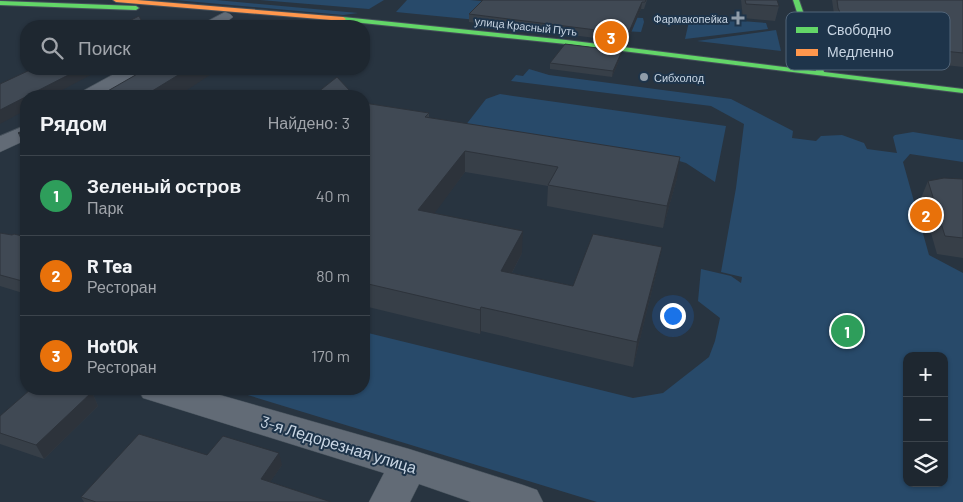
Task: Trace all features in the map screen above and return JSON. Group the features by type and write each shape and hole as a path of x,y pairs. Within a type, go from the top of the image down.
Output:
{"main road":[{"name":"улица Красный Путь","path":"116,0 301,20"},
{"path":"796,0 800,12"},
{"path":"0,3 134,8 259,20"},
{"name":"улица Красный Путь","path":"370,27 821,74 963,91"},
{"name":"улица Красный Путь","path":"370,27 963,102"},
{"path":"820,70 821,74"}],"street":[{"path":"220,20 225,17"},
{"path":"99,90 125,75"},
{"path":"0,145 20,134"},
{"name":"3-я Ледорезная улица","path":"175,395 410,465 523,502"},
{"path":"389,502 410,465"}],"shaded area":[{"path":"175,0 216,0 358,13 343,15"},
{"path":"260,0 384,0 369,9"},
{"path":"407,0 470,0 623,14 622,17 643,18 644,22 641,32 623,31 621,34 396,12"},
{"path":"690,17 766,23 768,29 685,39"},
{"path":"776,30 781,51 697,41"},
{"path":"529,69 549,75 731,99 793,131 792,138 816,141 821,136 842,135 864,143 867,149 897,153 893,137 895,135 913,132 963,140 963,162 910,154 903,162 929,255 963,273 963,502 597,502 248,395 370,395 370,333 633,398 663,393 709,357 720,318 698,301 701,269 731,276 741,283 742,277 721,272 736,188 744,124 711,106 511,81 516,75 523,76"},
{"path":"500,94 726,126 715,182 686,163 666,157 465,126 486,99"}],"building":[{"path":"483,0 646,0 642,2 628,34 469,14"},
{"path":"745,0 777,0 779,6 746,4"},
{"path":"837,0 963,0 963,53 950,52 950,12 840,12"},
{"path":"139,16 141,20 131,20"},
{"path":"565,44 622,51 613,71 550,63"},
{"path":"20,75 68,75 39,90 20,90 20,100 0,110 0,84"},
{"path":"136,75 178,75 154,90 109,90"},
{"path":"337,77 349,90 321,90"},
{"path":"370,104 429,113 425,117 680,157 667,206 548,185 558,167 465,151 418,210 523,231 501,271 573,286 593,234 662,247 637,342 481,307 480,310 370,284"},
{"path":"944,178 963,179 963,238 945,236 928,181"},
{"path":"0,233 20,236 20,280 0,275"},
{"path":"24,395 89,395 36,445 0,433 0,416"},
{"path":"139,434 207,455 223,436 279,453 261,479 331,502 96,502 81,497"}],"traffic: fast":[{"path":"796,0 800,12"},
{"path":"0,3 136,8"},
{"path":"343,19 353,20"},
{"path":"370,22 566,42 786,69"},
{"path":"793,70 963,91"},
{"path":"820,70 821,74"}],"traffic: slow":[{"path":"116,0 343,19"}],"place":[{"name":"Фармакопейка","path":"738,18"},
{"name":"HotOk","path":"611,37"},
{"name":"Сибхолод","path":"644,77"},
{"name":"R Tea","path":"926,215"},
{"name":"Зеленый остров","path":"847,331"}]}
